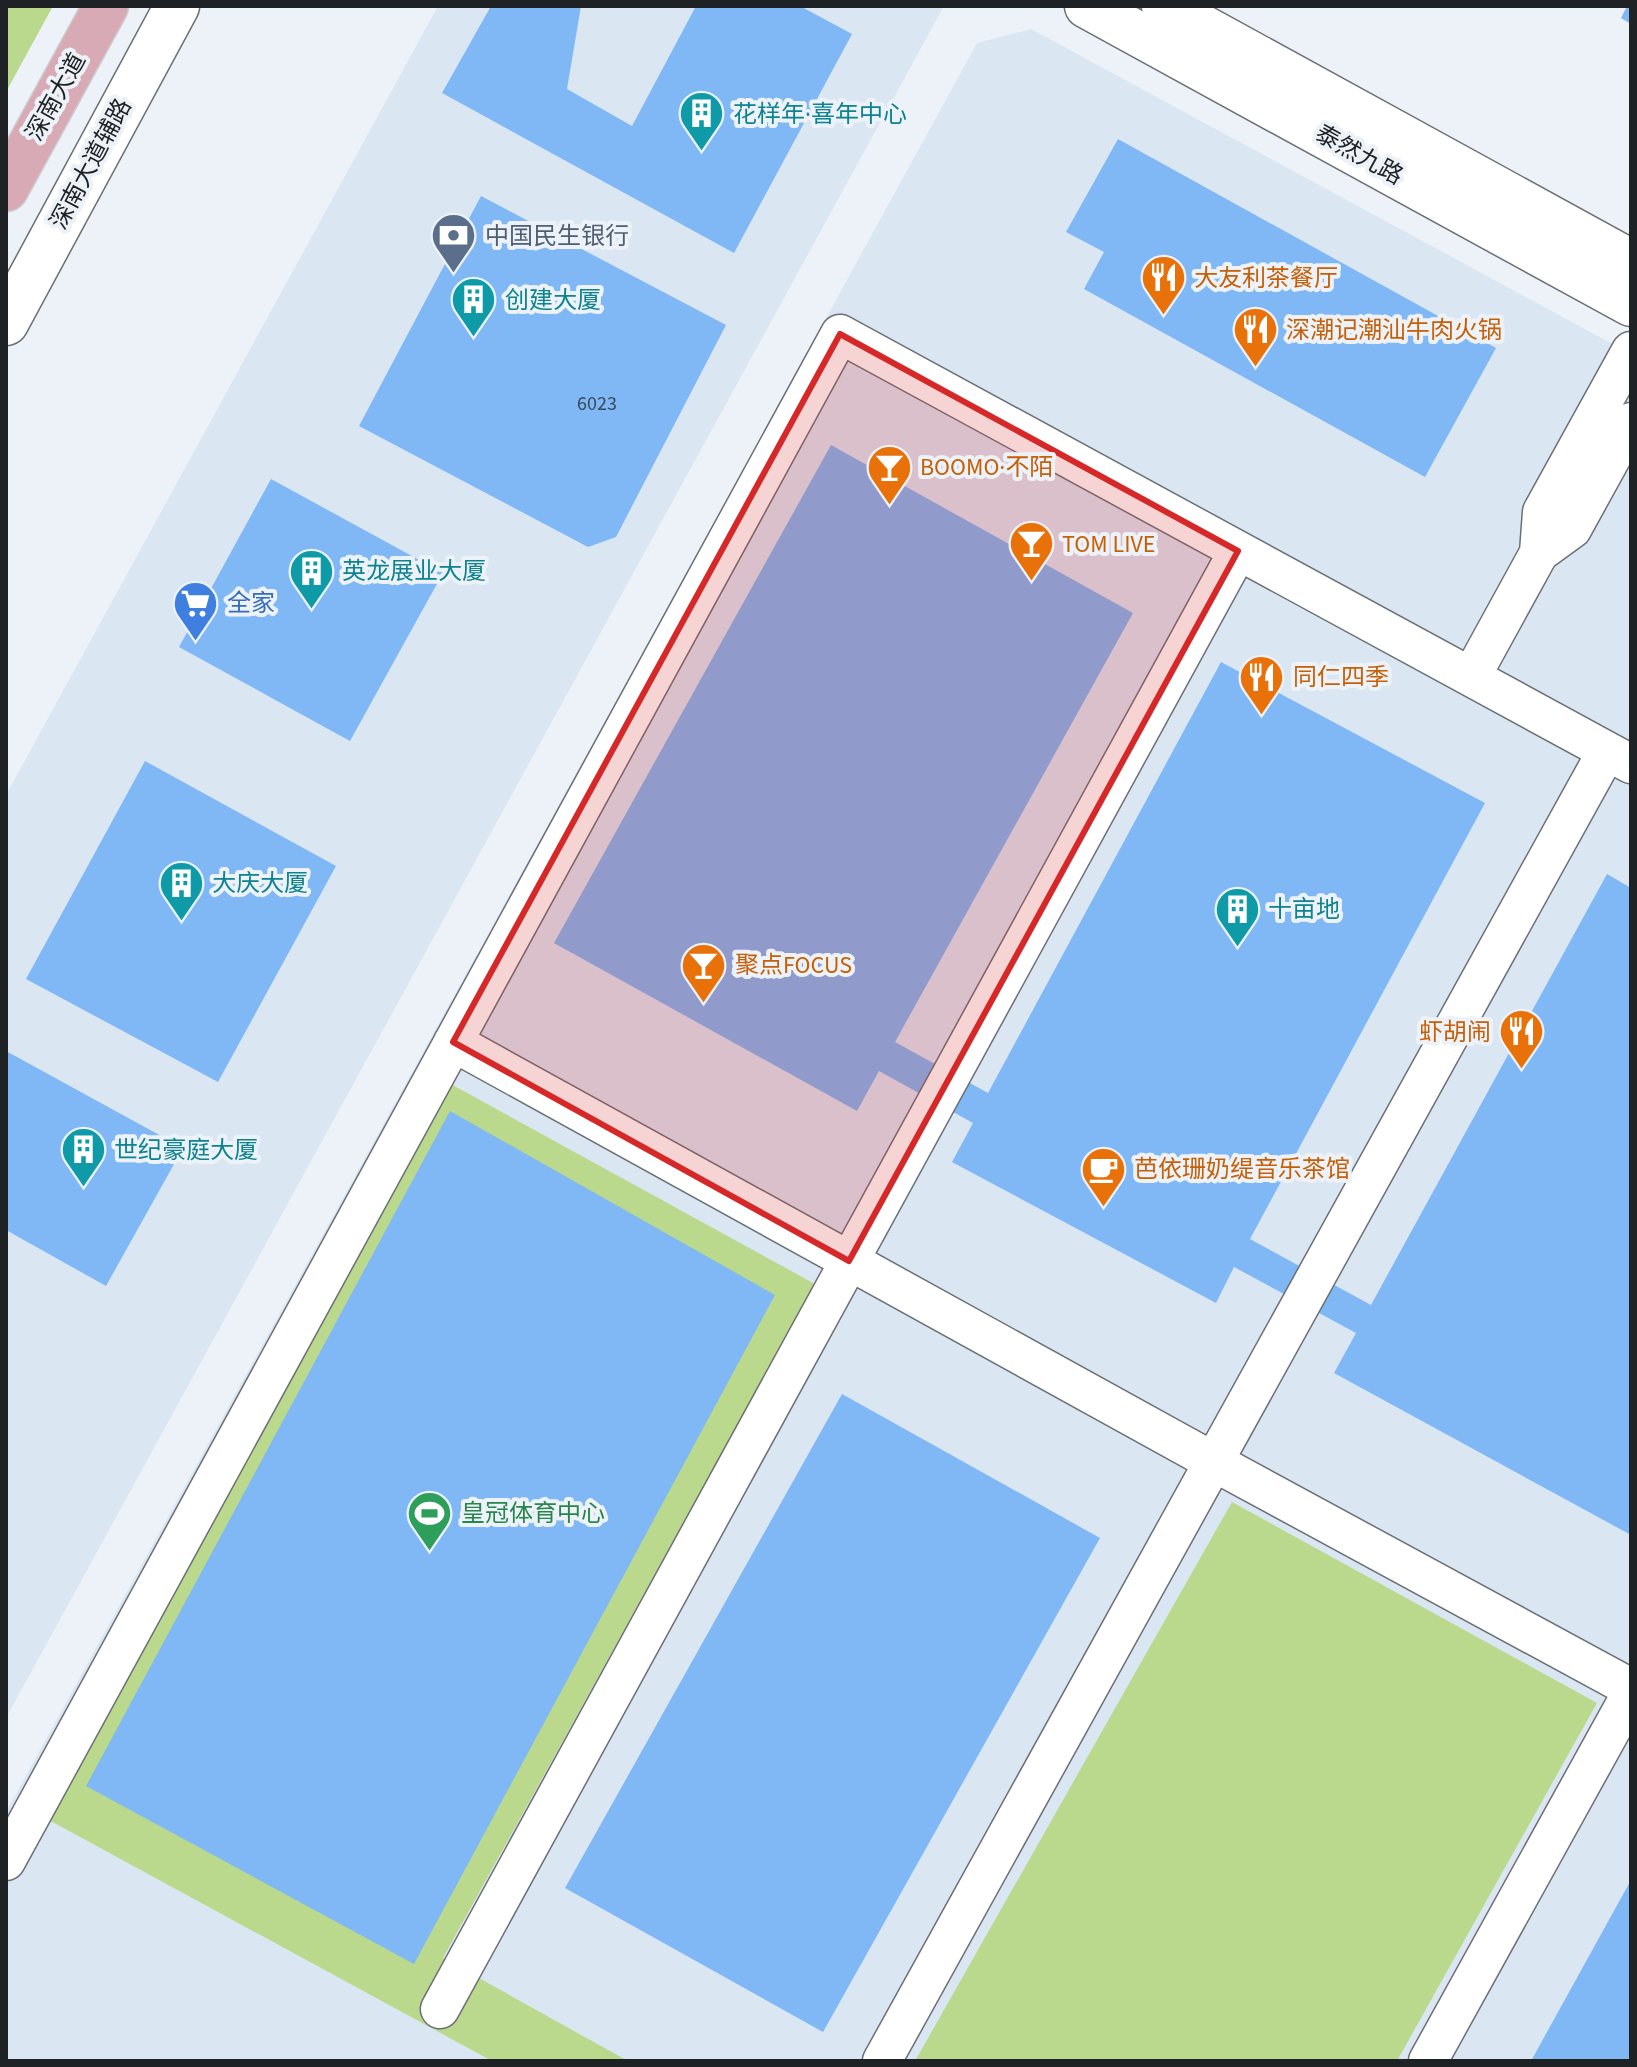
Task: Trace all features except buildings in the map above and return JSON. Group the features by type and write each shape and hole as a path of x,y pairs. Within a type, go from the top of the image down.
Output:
{"main road":[{"name":"深南大道","path":"6,189 106,6"}],"street":[{"name":"深南大道辅路","path":"6,323 177,6"},
{"name":"泰然九路","path":"1087,6 1631,304"},
{"name":"泰然九路","path":"1164,6 1631,262"},
{"path":"6,1861 840,334 1619,758 1214,1462 882,2061"},
{"path":"1471,677 1539,553 1542,512 1631,351"},
{"path":"1539,553 1572,529 1631,422"},
{"path":"440,2009 1238,551"},
{"path":"453,1042 1631,1691 1428,2061"}],"highlighted area":[{"path":"840,334 1238,551 849,1261 453,1042"}],"shaded area":[{"path":"438,6 944,6 6,1718 6,795"},
{"path":"1031,29 1631,354 1631,2061 6,2061 6,1812 977,43"}],"green space":[{"path":"6,6 53,6 6,92"},
{"name":"皇冠体育中心","path":"449,1083 815,1284 443,1958 628,2061 492,2061 47,1819"},
{"path":"1232,1502 1597,1703 1397,2061 915,2061"}],"place":[{"name":"花样年·喜年中心","path":"702,153"},
{"name":"中国民生银行","path":"454,275"},
{"name":"大友利茶餐厅","path":"1163,317"},
{"name":"创建大厦","path":"474,339"},
{"name":"深潮记潮汕牛肉火锅","path":"1255,369"},
{"name":"BOOMO·不陌","path":"889,506"},
{"name":"TOM LIVE","path":"1031,583"},
{"name":"英龙展业大厦","path":"311,610"},
{"name":"全家","path":"196,642"},
{"name":"同仁四季","path":"1262,716"},
{"name":"大庆大厦","path":"181,922"},
{"name":"十亩地","path":"1237,948"},
{"name":"聚点FOCUS","path":"704,1004"},
{"name":"虾胡闹","path":"1522,1071"},
{"name":"世纪豪庭大厦","path":"83,1189"},
{"name":"芭依珊奶缇音乐茶馆","path":"1103,1208"},
{"name":"皇冠体育中心","path":"430,1552"}]}
